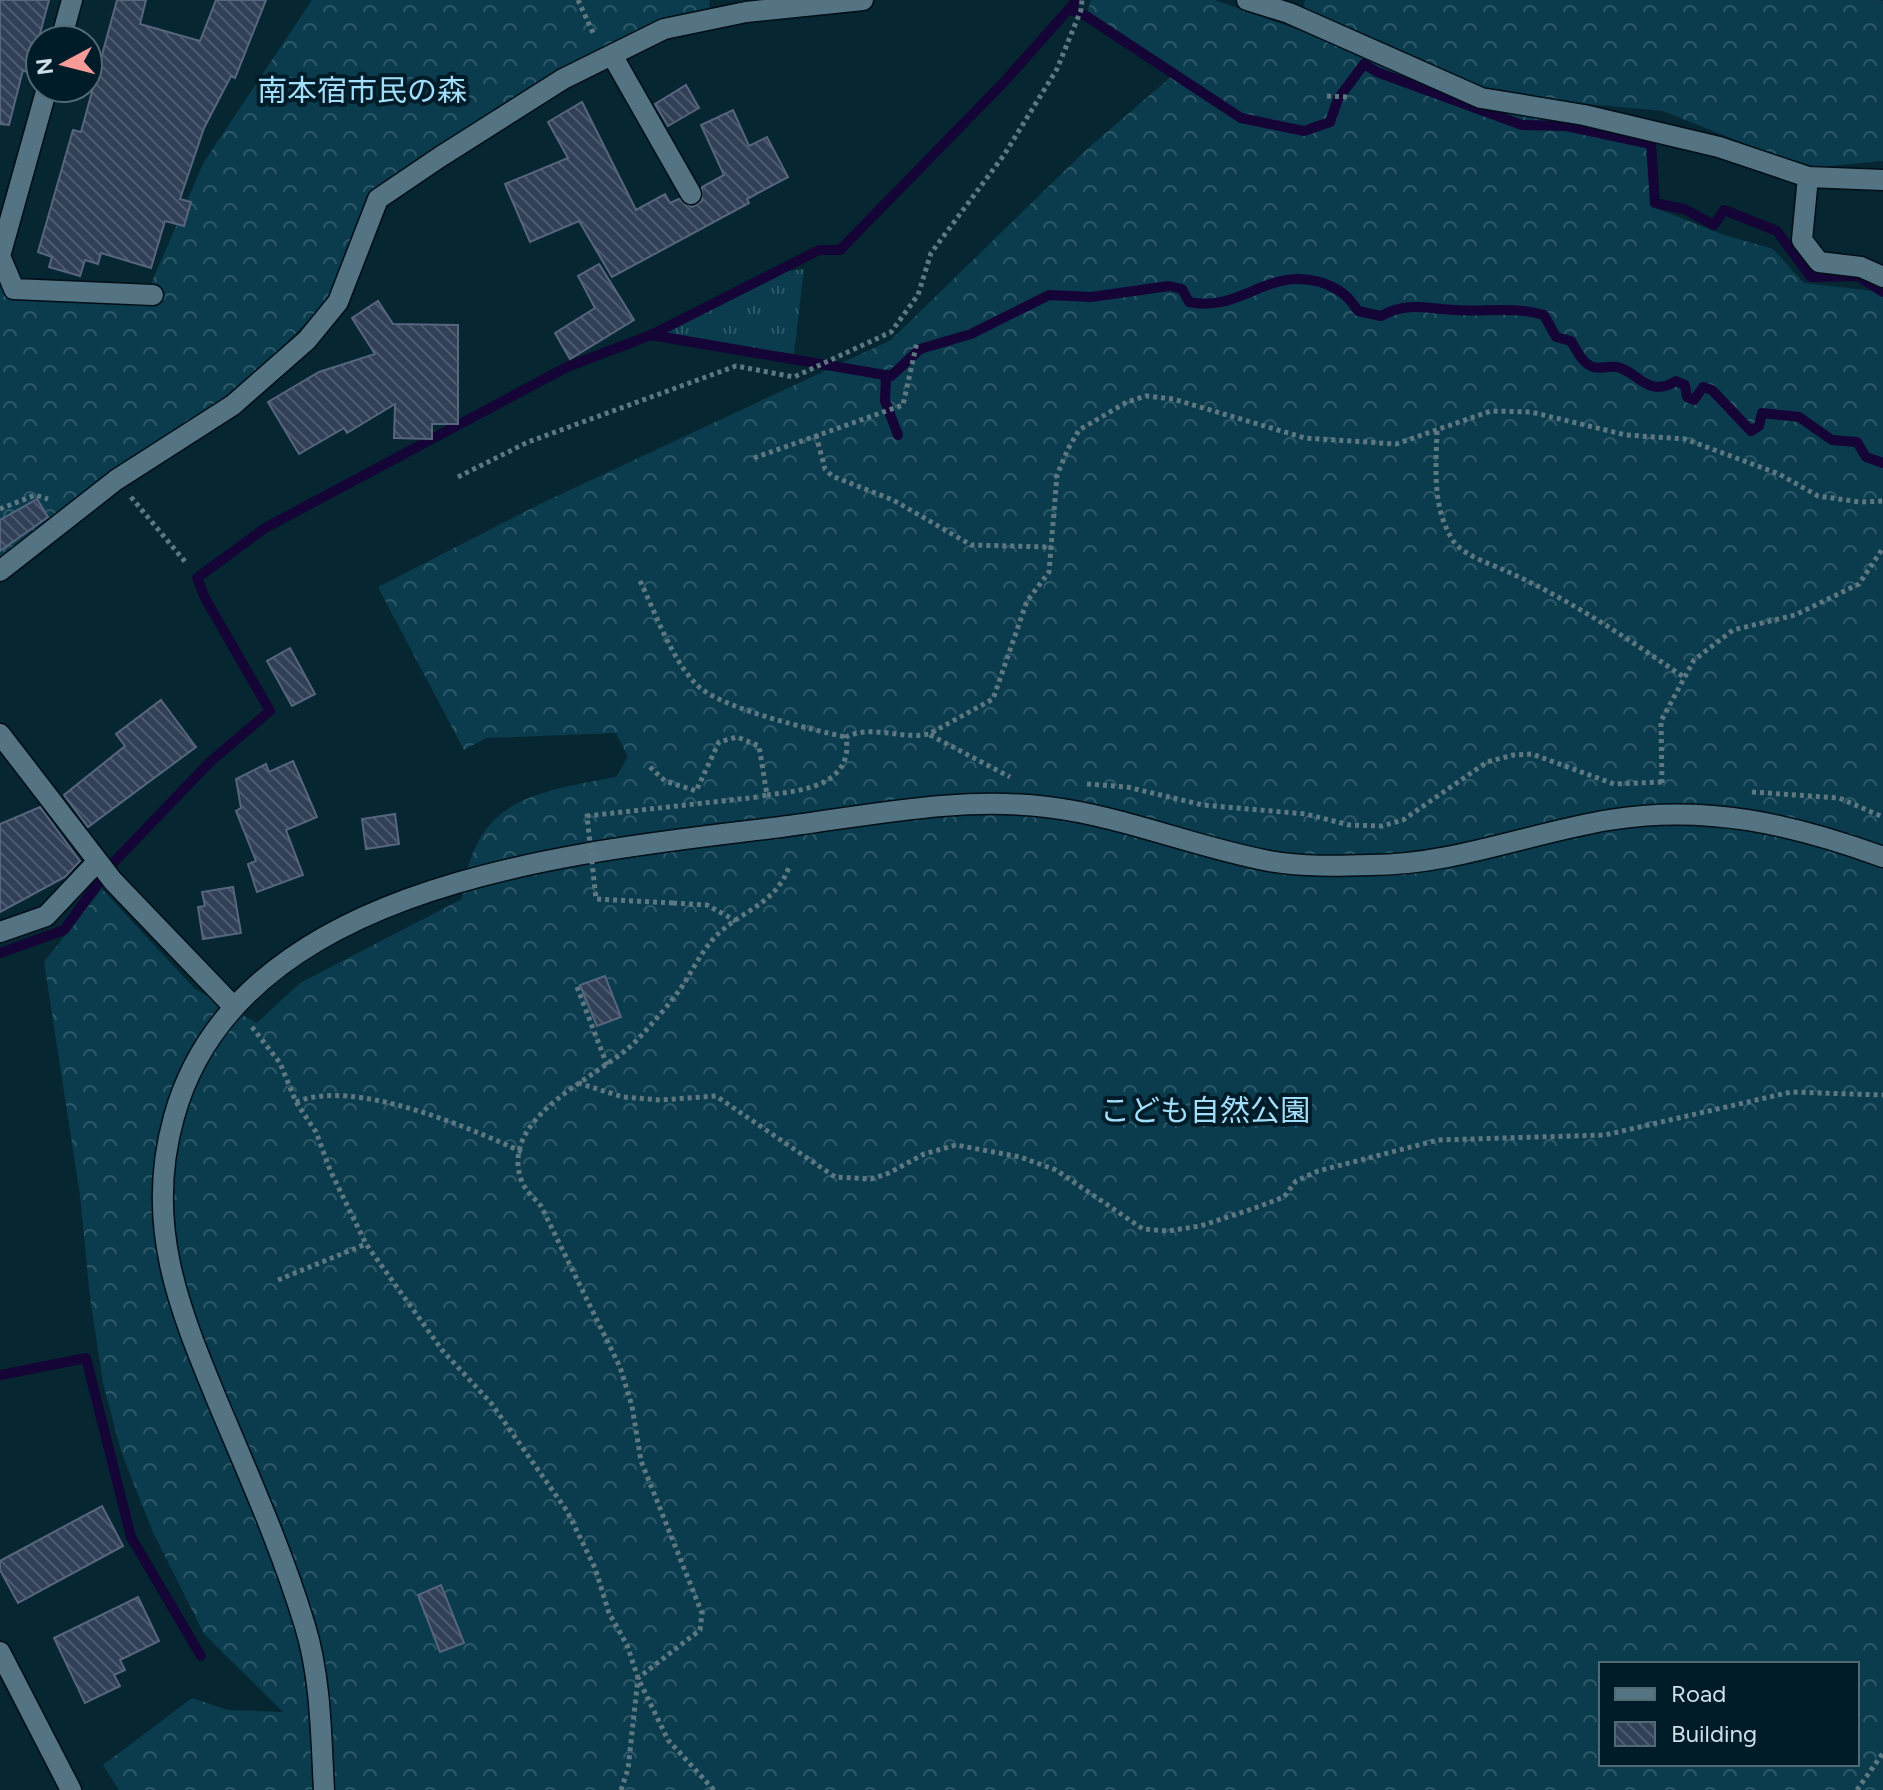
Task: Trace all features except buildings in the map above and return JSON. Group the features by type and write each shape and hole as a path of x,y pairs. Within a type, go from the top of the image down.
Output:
{"street":[{"path":"65,24 72,0"},
{"path":"0,571 116,480 233,405 307,340 338,302 378,199 563,79 664,29 699,19 863,0"},
{"path":"1247,0 1289,13 1481,98 1584,115 1719,147 1808,177 1883,180"},
{"path":"612,55 691,194"},
{"path":"43,104 0,256 14,289 153,295"},
{"path":"1808,177 1802,240 1819,262 1861,267 1883,277"},
{"path":"0,734 113,881 233,1006"},
{"path":"324,1790 308,1634 286,1565 176,1296 165,1242 163,1182 174,1118 195,1061 233,1006 292,957 375,914 431,893 539,861 961,804 1043,806 1120,820 1268,860 1302,864 1420,862 1609,820 1683,814 1786,825 1883,857"},
{"path":"0,932 46,916 97,862"},
{"path":"0,1652 71,1790"}],"path":[{"path":"578,0 593,32"},
{"path":"458,477 528,442 736,366 794,377 891,332 918,295 931,253 1004,155 1057,69 1081,10 1082,0"},
{"path":"1327,96 1347,97"},
{"path":"754,458 903,405 917,342"},
{"path":"640,581 697,685 736,705 807,729 846,737 861,730 918,737 993,699 1027,601 1049,572 1057,475 1079,430 1127,402 1146,396 1173,399 1305,438 1396,444 1491,411 1531,412 1626,435 1685,439 1779,474 1818,496 1860,502 1883,501"},
{"path":"1437,431 1436,480 1440,515 1454,542 1479,559 1539,585 1685,678"},
{"path":"816,435 825,469 832,476 893,500 971,545 1051,547"},
{"path":"116,480 187,564"},
{"path":"0,509 35,495 79,509"},
{"path":"1662,791 1661,721 1694,660 1733,630 1795,615 1859,584 1883,548"},
{"path":"929,734 1006,776 1018,778"},
{"path":"650,767 665,781 696,791 719,742 737,737 759,746 767,795"},
{"path":"737,922 707,905 596,899 587,816 758,797 826,783 843,765 848,750 846,737"},
{"path":"1083,784 1127,787 1203,805 1306,814 1349,825 1382,826 1403,820 1487,762 1513,755 1532,754 1614,784 1662,782"},
{"path":"1815,795 1839,798 1883,817"},
{"path":"621,1790 628,1769 638,1678 700,1630 702,1613 641,1461 632,1406 620,1367 541,1206 523,1184 519,1162 527,1130 559,1095 607,1065 635,1042 679,990 710,943 751,914 784,881 789,867"},
{"path":"577,987 607,1065"},
{"path":"233,1006 280,1063 296,1102 316,1132 330,1170 366,1244 442,1350 500,1413 567,1511 595,1568 609,1613 627,1645 638,1678 668,1740 714,1790"},
{"path":"578,1083 595,1091 648,1099 716,1096 835,1177 871,1179 924,1154 956,1145 1020,1157 1056,1170 1143,1229 1168,1231 1200,1226 1284,1197 1296,1181 1318,1171 1438,1140 1605,1135 1791,1092 1883,1095"},
{"path":"296,1102 323,1096 384,1104 469,1129 522,1152"},
{"path":"278,1280 366,1244"},
{"path":"1857,1790 1883,1753"}],"green space":[{"name":"南本宿市民の森","path":"312,0 709,0 710,11 513,99 370,193 327,301 231,400 0,561 0,281 8,297 143,302 204,162"},
{"name":"こども自然公園","path":"1091,0 1215,0 1382,60 1479,102 1648,134 1653,207 1721,234 1773,249 1804,283 1883,292 1883,1790 119,1790 103,1765 192,1698 228,1710 283,1712 204,1634 152,1530 121,1451 103,1383 90,1297 80,1195 44,962 102,889 195,989 257,1023 300,983 462,899 469,866 479,840 494,821 512,806 533,796 616,777 628,757 616,733 486,738 464,750 378,587 540,504 891,340 1086,150 1172,76 1085,20"},
{"path":"1305,0 1883,1 1883,161 1806,168 1663,111 1487,95 1303,10"},
{"path":"804,269 794,354 660,334 787,271"}],"waterway":[{"path":"0,953 64,930 112,864 211,761 270,711 205,598 197,578 265,528 567,367 651,335 819,250 840,250 1003,83 1077,0"},
{"path":"1069,9 1086,16 1241,118 1304,131 1330,122 1338,99 1364,64 1377,72 1522,125 1566,126 1651,144 1655,203 1684,209 1714,225 1724,210 1777,231 1811,277 1858,276 1883,292"},
{"path":"651,335 891,376 920,349 971,334 1049,295 1091,297 1169,286 1182,289 1189,302 1207,304 1239,297 1284,280 1301,279 1332,287 1346,296 1358,311 1381,316 1391,311 1418,307 1510,310 1544,315 1556,337 1571,341 1590,366 1624,369 1650,386 1666,386 1676,381 1685,385 1687,397 1694,400 1703,387 1712,390 1751,431 1759,426 1762,413 1799,417 1832,440 1857,442 1866,457 1883,463"},
{"path":"886,375 885,401 898,435"},
{"path":"0,1375 86,1358 131,1537 201,1656"}]}
